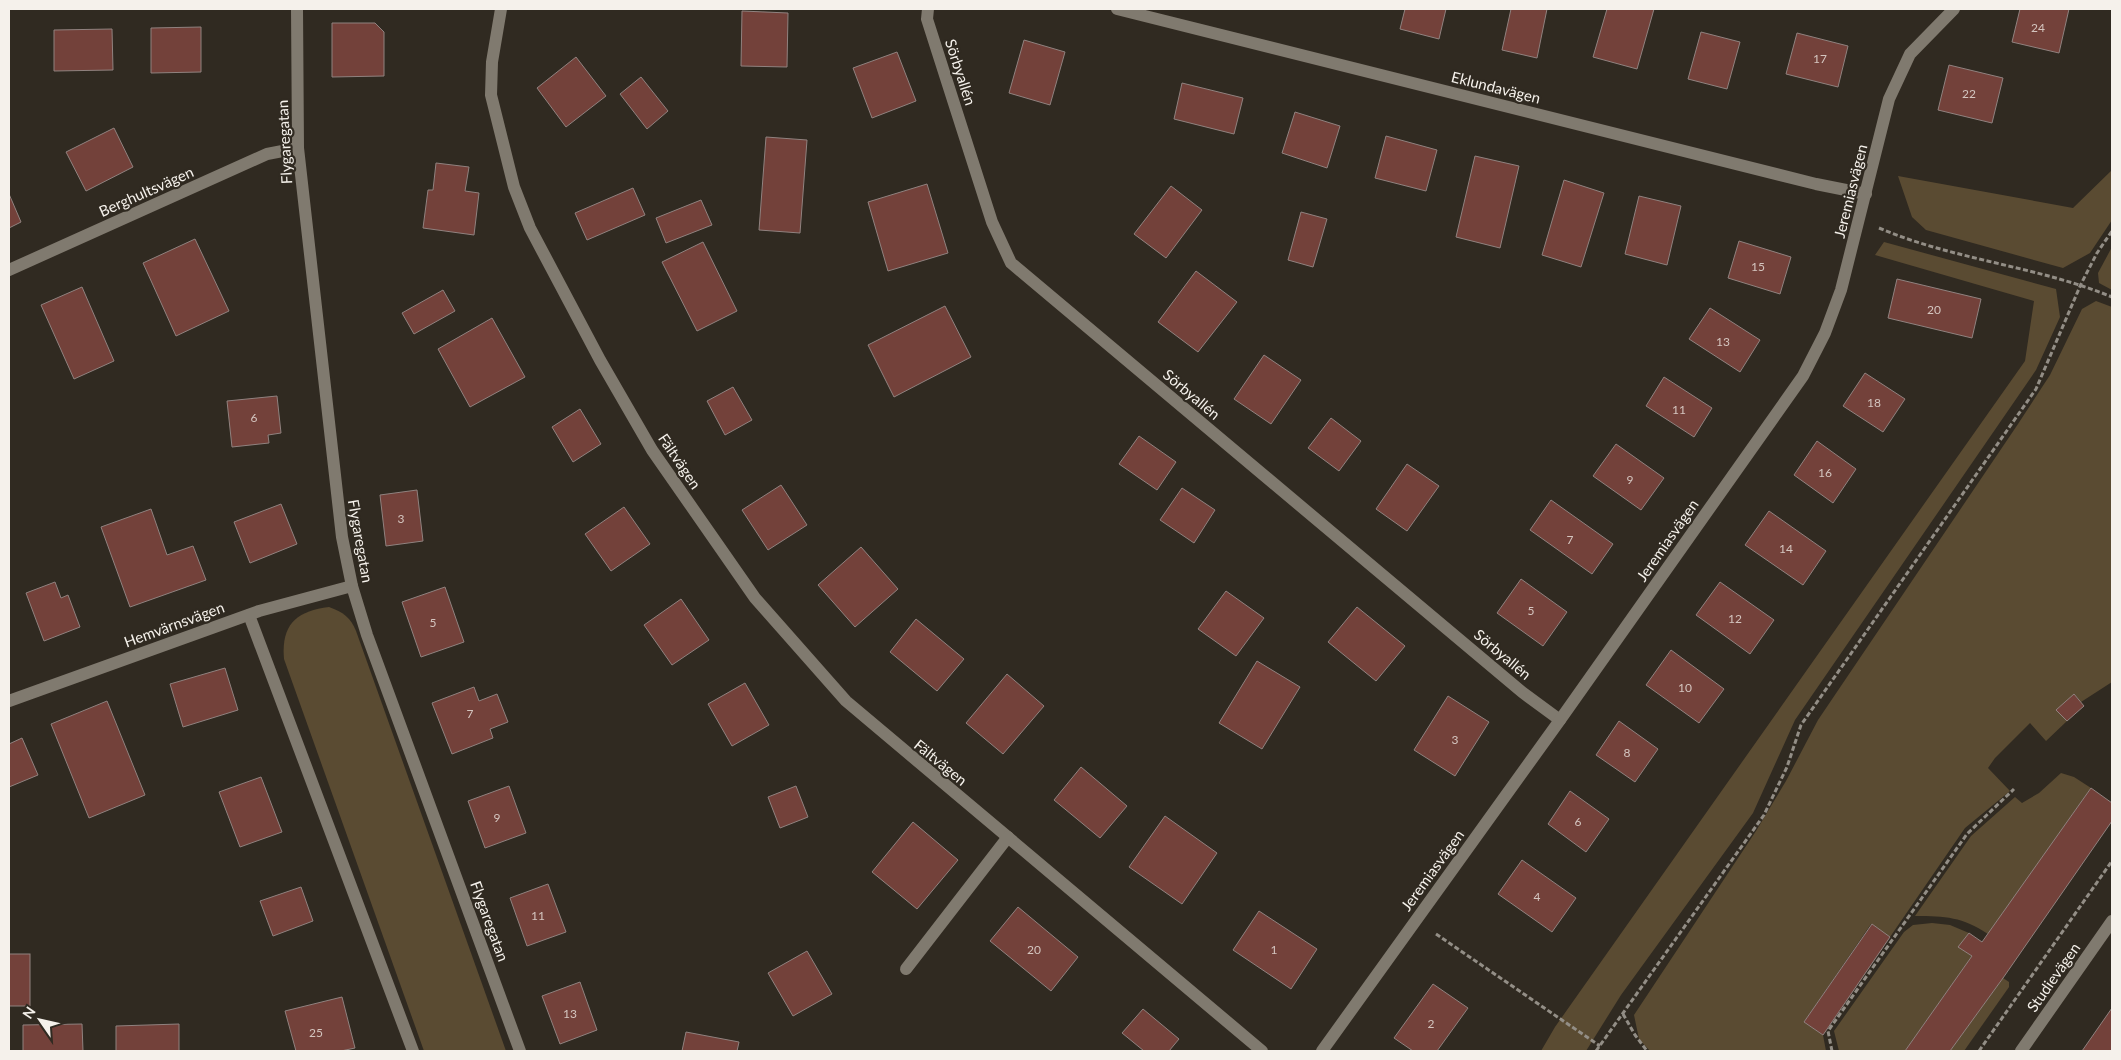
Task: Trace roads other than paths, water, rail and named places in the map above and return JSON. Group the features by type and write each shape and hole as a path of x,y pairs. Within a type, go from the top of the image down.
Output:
{"street":[{"name":"Flygaregatan","path":"296,9 298,148 342,537 352,586 368,635 520,1051"},
{"name":"Fältvägen","path":"502,9 492,62 491,95 514,187 530,228 600,360 652,450 755,598 846,701 1262,1051"},
{"name":"Sörbyallén","path":"928,9 927,18 992,222 1011,263 1522,692 1560,720"},
{"name":"Eklundavägen","path":"1117,9 1806,182 1866,194"},
{"name":"Jeremiasvägen","path":"1322,1051 1560,720 1803,376 1825,333 1841,290 1889,99 1899,74 1910,54 1954,9"},
{"name":"Berghultsvägen","path":"9,270 267,154 298,148"},
{"name":"Hemvärnsvägen","path":"9,700 249,615 352,586"},
{"path":"249,615 413,1051"},
{"path":"906,969 1008,837"},
{"name":"Studievägen","path":"2021,1051 2112,921"}]}
